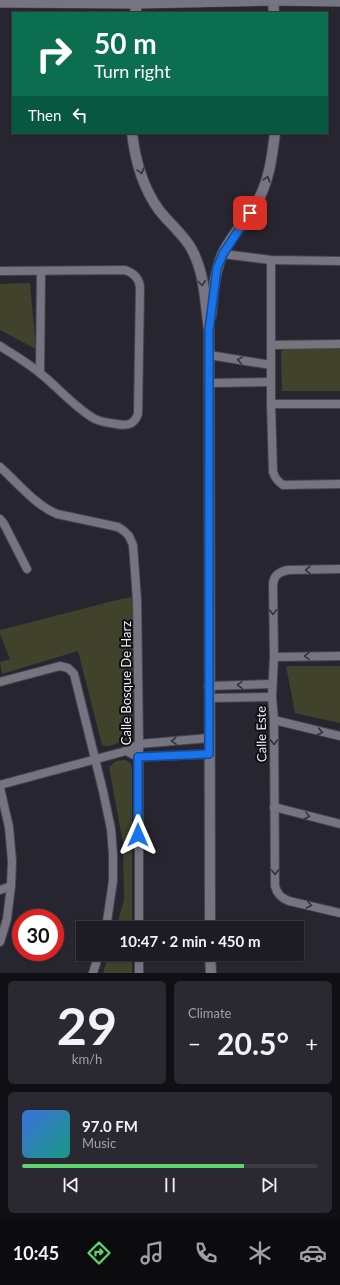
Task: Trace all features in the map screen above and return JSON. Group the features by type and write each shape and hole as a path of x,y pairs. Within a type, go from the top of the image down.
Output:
{"main road":[{"path":"0,2 136,5 273,0 340,1"}],"street":[{"path":"273,0 274,12"},
{"path":"132,134 134,147 146,188 159,209 192,248 201,270 209,330"},
{"path":"210,921 210,698 208,686 209,330 217,268 223,254 257,203 268,180 275,134"},
{"path":"223,254 271,260 340,261"},
{"path":"271,260 271,404 273,472 277,481 283,485 340,484"},
{"path":"0,271 125,270 135,275 138,279 140,287 138,414 135,421 122,425 96,420 40,373 0,346"},
{"path":"40,373 41,271"},
{"path":"271,345 340,344"},
{"path":"209,355 271,365"},
{"path":"209,383 271,382"},
{"path":"271,404 340,404"},
{"name":"Calle Bosque De Harz","path":"0,467 48,510 58,514 118,527 124,530 129,536 133,545 137,600 139,744 138,921"},
{"path":"0,520 4,524 27,569"},
{"name":"Calle Este","path":"340,569 281,571 274,579 274,657 272,684 274,720 275,886 279,894 284,899 340,913"},
{"path":"274,657 340,656"},
{"path":"0,682 60,666 68,668 74,674 108,810 111,829 113,881 107,921"},
{"path":"208,686 272,684"},
{"path":"210,698 272,697"},
{"path":"274,720 340,736"},
{"path":"0,942 7,919 11,886 12,847 0,787 126,751 139,744 209,738"},
{"path":"126,751 138,757 209,754"},
{"path":"274,808 340,824"},
{"path":"0,890 11,886"},
{"path":"93,973 97,961"},
{"path":"139,961 139,973"},
{"path":"210,961 210,973"}],"green space":[{"path":"30,283 36,349 0,330 0,284"},
{"path":"284,347 340,347 340,391 282,391 281,352"},
{"path":"133,597 133,738 109,746 102,745 78,651 2,674 0,662 10,659 0,634 0,630"},
{"path":"286,666 340,666 340,723 295,713"},
{"path":"125,760 131,763 132,771 132,921 118,921 124,900 123,843 109,767 116,761"},
{"path":"107,961 132,961 132,973 103,973"}],"route":[{"path":"138,835 138,757 209,754 209,330 217,268 223,254 250,213"}]}
